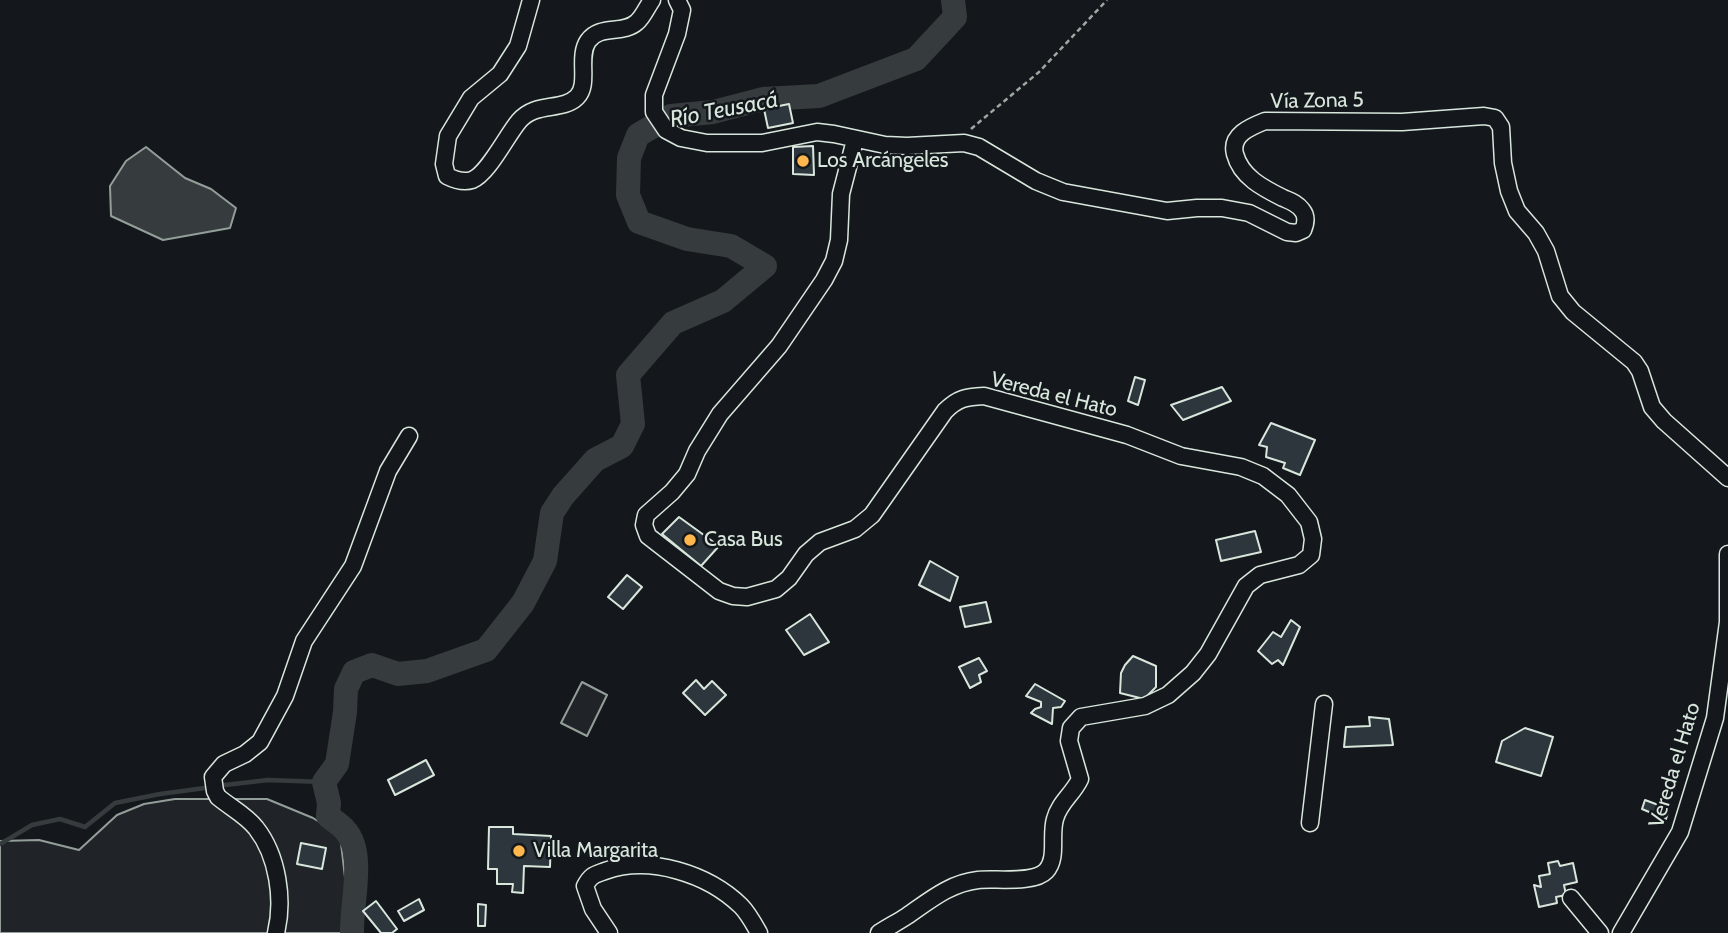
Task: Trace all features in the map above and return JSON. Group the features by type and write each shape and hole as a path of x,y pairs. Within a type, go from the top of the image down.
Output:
{"street":[{"path":"531,0 518,46 500,74 471,97 448,136 444,164 447,176 459,182 473,180 482,172 519,120 532,110 564,105 576,97 583,85 582,65 587,42 599,31 625,28 637,22 652,0"},
{"name":"Vía Zona 5","path":"677,0 682,10 680,22 654,95 654,112 666,130 681,138 707,143 762,143 817,132 896,146 964,143 979,147 1036,181 1063,192 1167,211 1222,208 1249,213 1287,232 1296,233 1303,230 1306,223 1304,212 1297,205 1265,189 1247,175 1238,163 1234,149 1237,137 1250,127 1265,121 1402,122 1483,116 1495,118 1501,127 1503,163 1509,191 1517,211 1536,233 1546,251 1560,296 1573,312 1634,362 1652,407 1728,478"},
{"name":"Vereda el Hato","path":"855,140 841,194 839,240 834,261 779,346 720,414 697,451 687,474 672,492 646,515 644,525 648,536 719,591 747,597 776,589 789,579 806,554 820,542 855,528 872,515 954,402 968,397 984,396 1126,435 1181,456 1241,467 1263,477 1289,495 1309,522 1314,539 1311,555 1299,565 1260,575 1245,586 1208,654 1193,673 1168,695 1145,706 1082,717 1071,728 1069,741 1080,779 1056,814 1052,861 1045,873 1034,878 976,880 948,888 879,933"},
{"path":"276,933 280,919 274,863 255,827 218,797 214,777 224,764 245,754 260,742 285,696 304,641 353,566 388,471 409,436"},
{"name":"Vereda el Hato","path":"1621,933 1680,832 1715,718 1728,622 1728,554"},
{"path":"1310,824 1324,704"},
{"path":"609,933 593,909 584,886 590,877 615,868 637,865 659,867 697,878 742,907 759,933"},
{"path":"1570,898 1600,933"}],"path":[{"path":"952,144 1039,72 1107,0"}],"shaded area":[{"path":"146,147 185,178 211,189 236,208 230,228 163,240 111,216 110,186 126,161"},
{"path":"582,682 607,695 587,736 561,723"},
{"path":"175,799 267,799 313,818 340,835 348,903 346,933 0,933 0,841 39,840 79,850 117,815 144,804"}],"building":[{"path":"789,104 793,123 768,128 764,109"},
{"name":"Los Arcángeles","path":"813,146 814,175 793,174 793,147"},
{"path":"1135,377 1145,380 1138,405 1128,401"},
{"path":"1222,387 1231,401 1183,420 1171,405"},
{"path":"1271,423 1315,440 1300,475 1283,468 1285,463 1266,457 1267,447 1259,445"},
{"name":"Casa Bus","path":"679,517 719,546 701,566 662,534"},
{"path":"1255,531 1261,552 1221,561 1216,540"},
{"path":"930,561 958,577 950,601 919,585"},
{"path":"627,575 642,587 623,609 608,597"},
{"path":"986,602 991,622 965,627 960,607"},
{"path":"810,614 829,642 804,655 786,630"},
{"path":"1291,620 1300,627 1283,665 1278,660 1272,664 1258,651 1273,632 1281,637"},
{"path":"1133,656 1156,666 1156,687 1144,699 1120,693 1121,673"},
{"path":"979,658 987,671 979,675 981,682 970,688 959,667"},
{"path":"696,680 704,689 712,681 726,695 705,715 683,693"},
{"path":"1035,684 1065,701 1061,707 1053,708 1052,724 1031,713 1041,707 1041,702 1026,696"},
{"path":"1369,717 1389,719 1393,745 1344,747 1346,727 1370,726"},
{"path":"1525,728 1553,737 1541,776 1496,762 1502,741"},
{"path":"426,760 434,775 395,795 388,780"},
{"path":"1645,800 1669,809 1666,819 1642,809"},
{"name":"Villa Margarita","path":"489,827 513,827 513,834 551,836 550,867 524,866 523,893 512,892 513,884 497,884 497,869 488,869"},
{"path":"301,843 326,848 322,869 297,864"},
{"path":"1558,861 1560,866 1573,863 1577,882 1564,885 1566,895 1556,897 1557,903 1539,907 1534,885 1541,887 1539,876 1550,874 1548,863"},
{"path":"419,899 424,910 404,921 398,911"},
{"path":"376,901 397,929 392,933 381,933 363,911"},
{"path":"478,904 486,905 485,926 478,926"}],"waterway":[{"name":"Río Teusacá","path":"352,933 355,851 345,830 328,816 329,803 324,782 337,764 346,689 354,672 372,665 398,674 427,671 486,650 523,603 545,561 552,513 563,496 595,460 622,446 633,424 628,375 673,323 723,301 765,266 731,246 687,239 639,222 628,195 629,158 638,135 671,116 713,112 763,99 819,96 916,59 955,17 953,0"},
{"path":"225,785 268,780 324,782"},
{"path":"0,844 32,825 60,819 85,827 115,803 205,788"}],"place":[{"name":"Los Arcángeles","path":"803,161"},
{"name":"Casa Bus","path":"690,540"},
{"name":"Villa Margarita","path":"519,851"}]}
